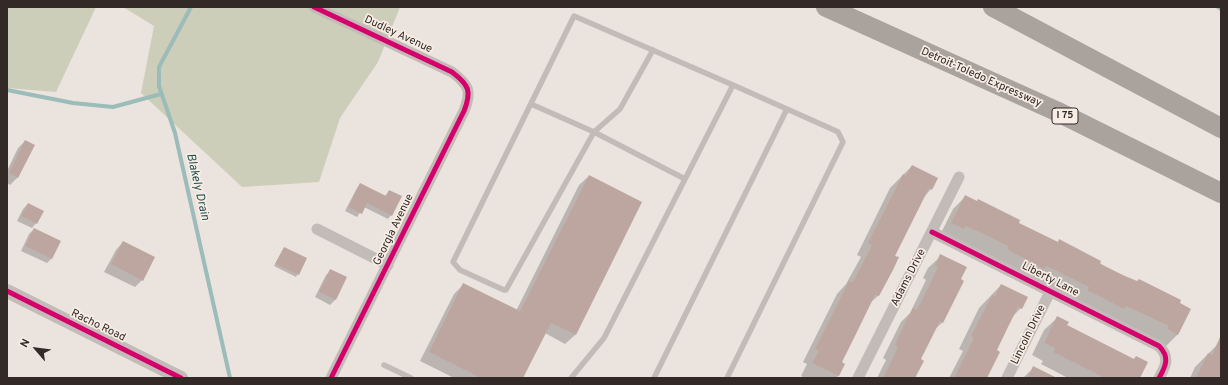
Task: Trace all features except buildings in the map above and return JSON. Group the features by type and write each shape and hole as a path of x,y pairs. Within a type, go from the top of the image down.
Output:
{"highway":[{"name":"Detroit-Toledo Expressway","path":"826,7 1056,111 1221,193"},
{"path":"993,7 1221,128"}],"street":[{"name":"Dudley Avenue","path":"314,7 452,72 462,80 468,88"},
{"name":"Georgia Avenue","path":"331,378 464,111 469,99 468,88"},
{"name":"Adams Drive","path":"858,378 960,177"},
{"path":"317,229 388,265"},
{"name":"Liberty Lane","path":"932,232 1160,346 1166,354 1167,360 1159,378"},
{"name":"Racho Road","path":"7,291 181,378"},
{"name":"Lincoln Drive","path":"1007,378 1050,292"}],"lane":[{"path":"653,50 620,109 594,132 514,279 506,290 460,270 453,262 574,16 653,50 733,85 838,132 843,142 727,378"},
{"path":"571,378 604,338 733,85"},
{"path":"531,104 594,132 685,179"},
{"path":"654,378 787,109"},
{"path":"384,365 411,378"}],"green space":[{"path":"7,7 96,7 56,92 7,88"},
{"path":"123,7 400,7 378,62 340,118 319,182 242,187 141,93 154,26"}],"waterway":[{"name":"Blakely Drain","path":"191,7 159,67 159,86 175,133 230,378"},
{"path":"7,90 73,103 113,107 161,94"}],"cycle path":[{"path":"314,7 452,72 462,81 468,93 464,111 331,378"},
{"path":"932,232 1159,346 1166,358 1164,369 1159,378"},
{"path":"7,291 181,378"}]}
